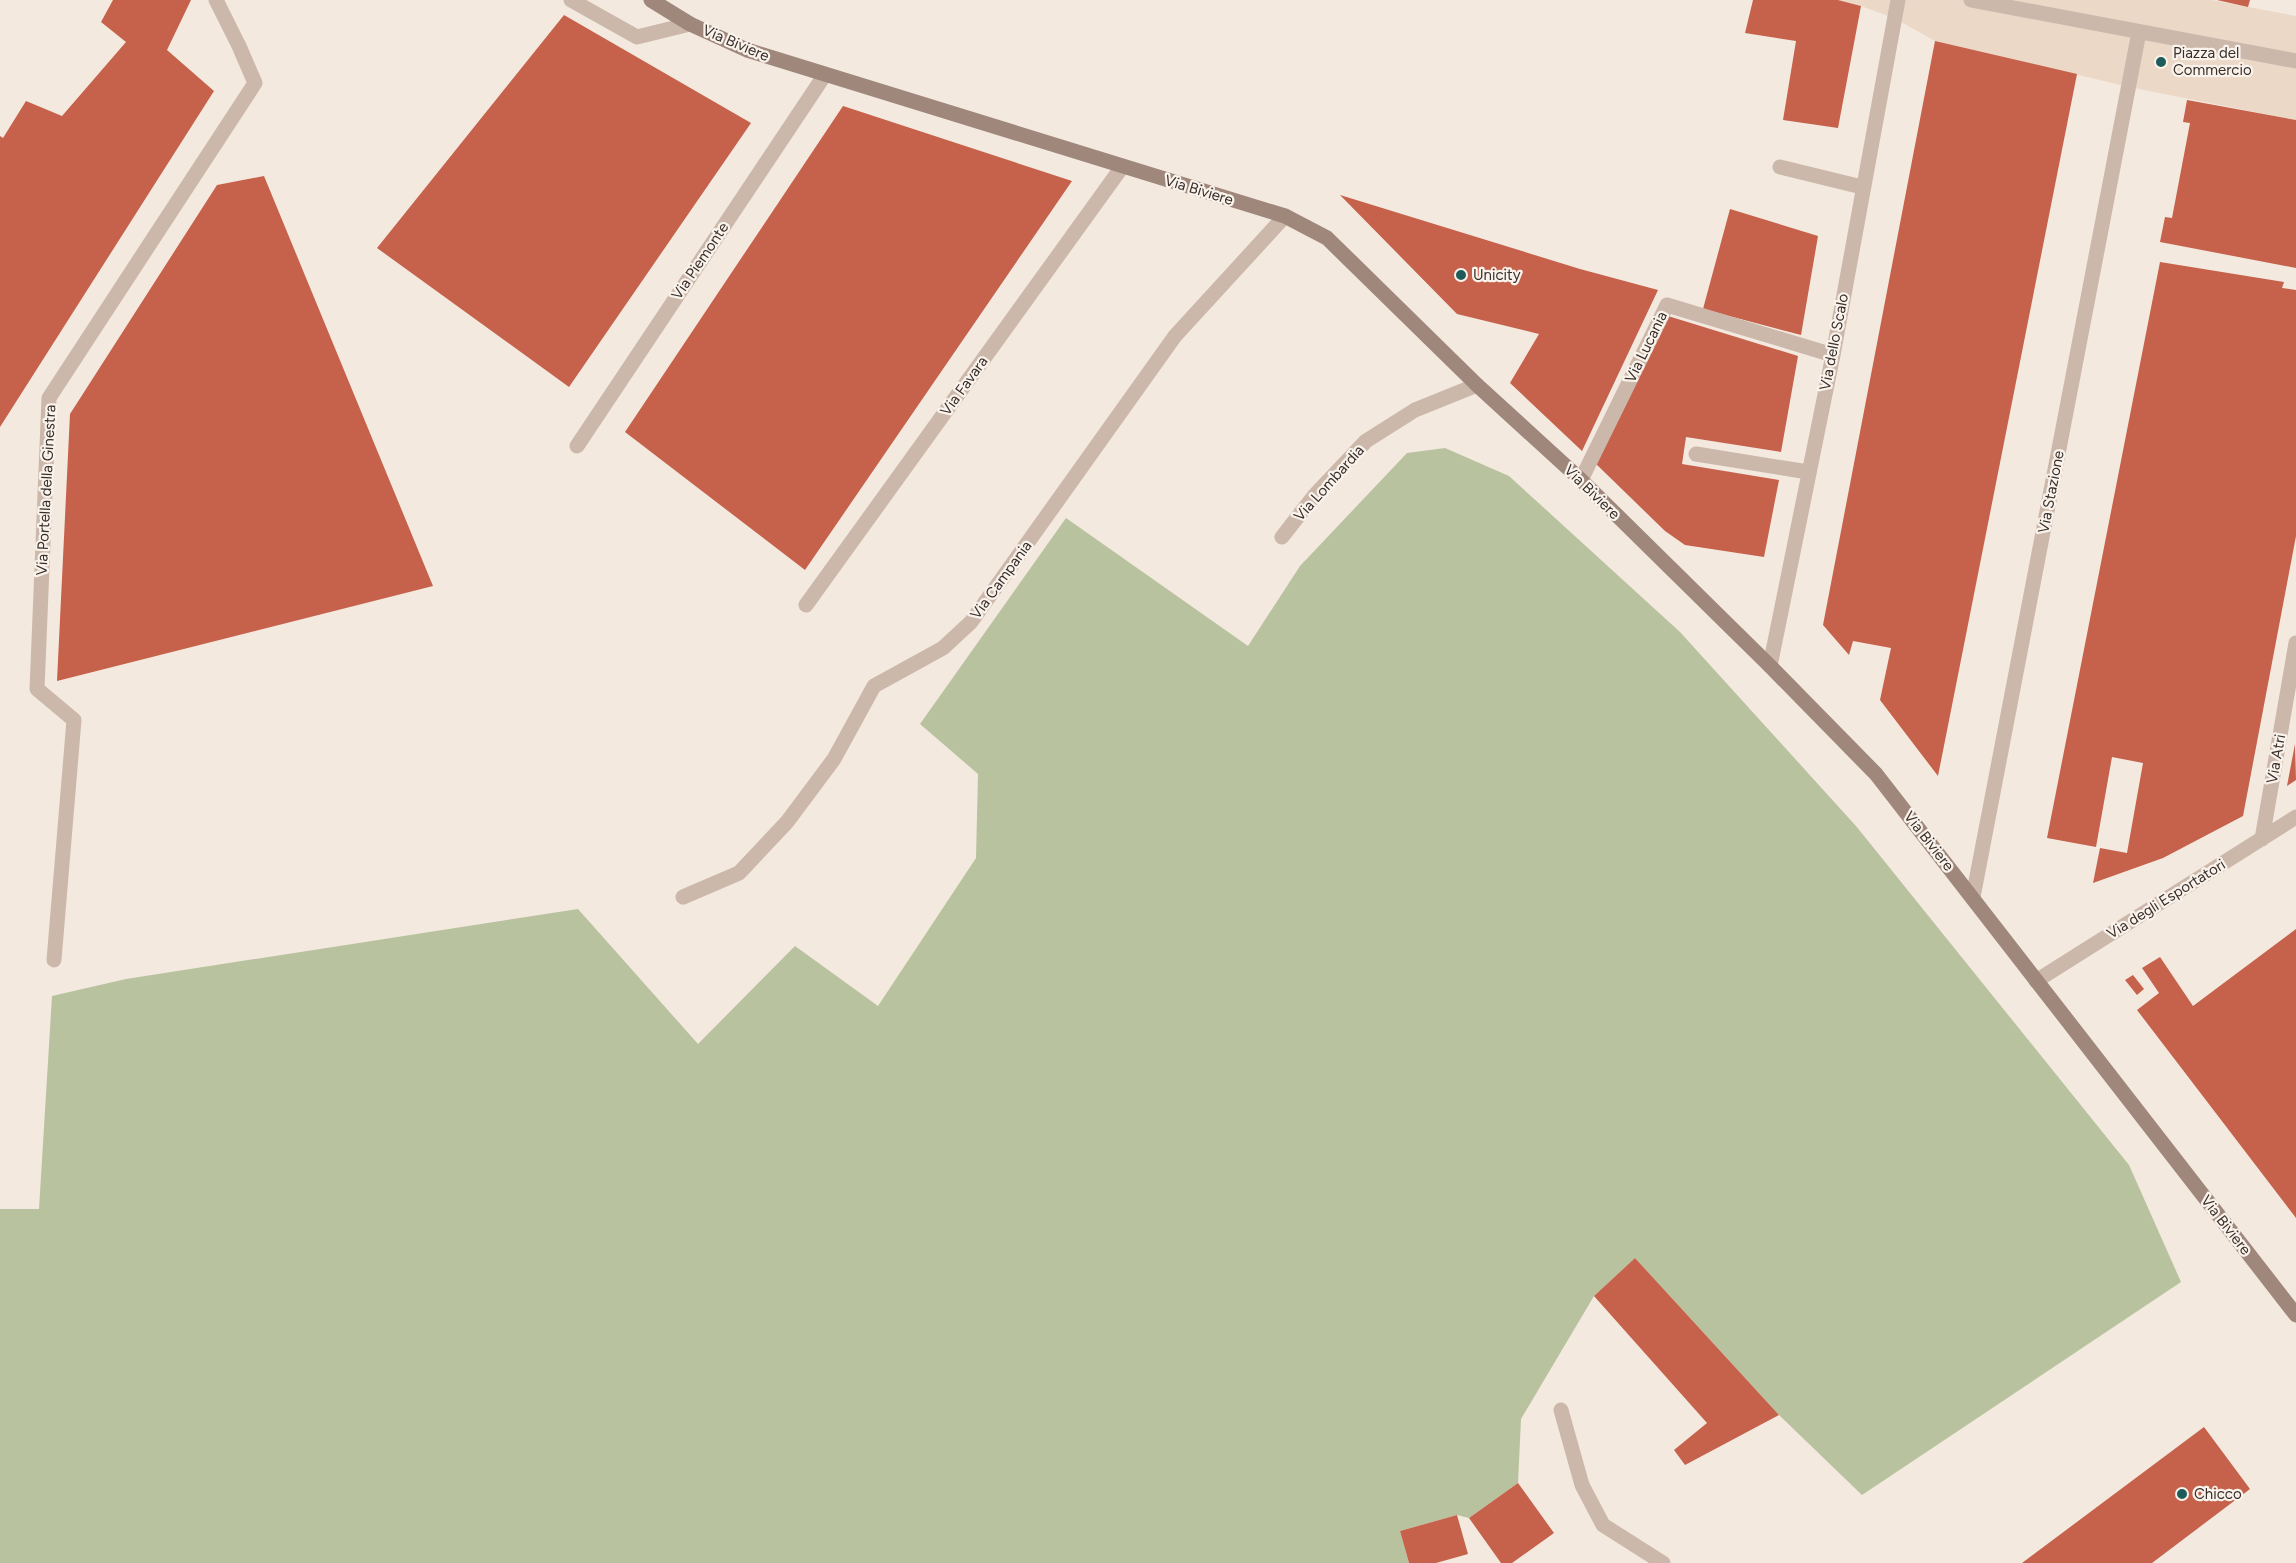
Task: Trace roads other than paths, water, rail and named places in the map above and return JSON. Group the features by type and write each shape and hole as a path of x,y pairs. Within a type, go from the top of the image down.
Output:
{"main road":[{"name":"Via Biviere","path":"651,0 690,24 747,50 824,76 1285,216 1327,238 1477,385 1581,480 1876,774 2296,1315"}],"street":[{"name":"Via Portella della Ginestra","path":"54,960 74,720 37,689 50,398 255,83 216,0"},
{"path":"571,0 637,37 690,24"},
{"name":"Via dello Scalo","path":"1770,666 1833,356 1898,0"},
{"path":"1971,0 2296,61"},
{"name":"Via Stazione","path":"1973,897 2139,32"},
{"name":"Via Piemonte","path":"577,446 824,76"},
{"name":"Via Favara","path":"806,605 1122,167"},
{"path":"1780,167 1862,188"},
{"name":"Via Campania","path":"682,897 739,873 787,822 834,759 874,686 943,648 970,622 1175,336 1285,216"},
{"name":"Via Lucania","path":"1581,480 1667,305 1833,356"},
{"name":"Via Lombardia","path":"1282,537 1314,496 1366,441 1415,410 1477,385"},
{"path":"1695,453 1808,472"},
{"name":"Via Atri","path":"2262,839 2296,643"},
{"name":"Via degli Esportatori","path":"2036,981 2296,817"},
{"path":"1561,1410 1582,1485 1603,1525 1663,1563"}],"place":[{"name":"Piazza del Commercio","path":"2161,62"},
{"name":"Unicity","path":"1461,275"},
{"name":"Chicco","path":"2182,1494"}]}
